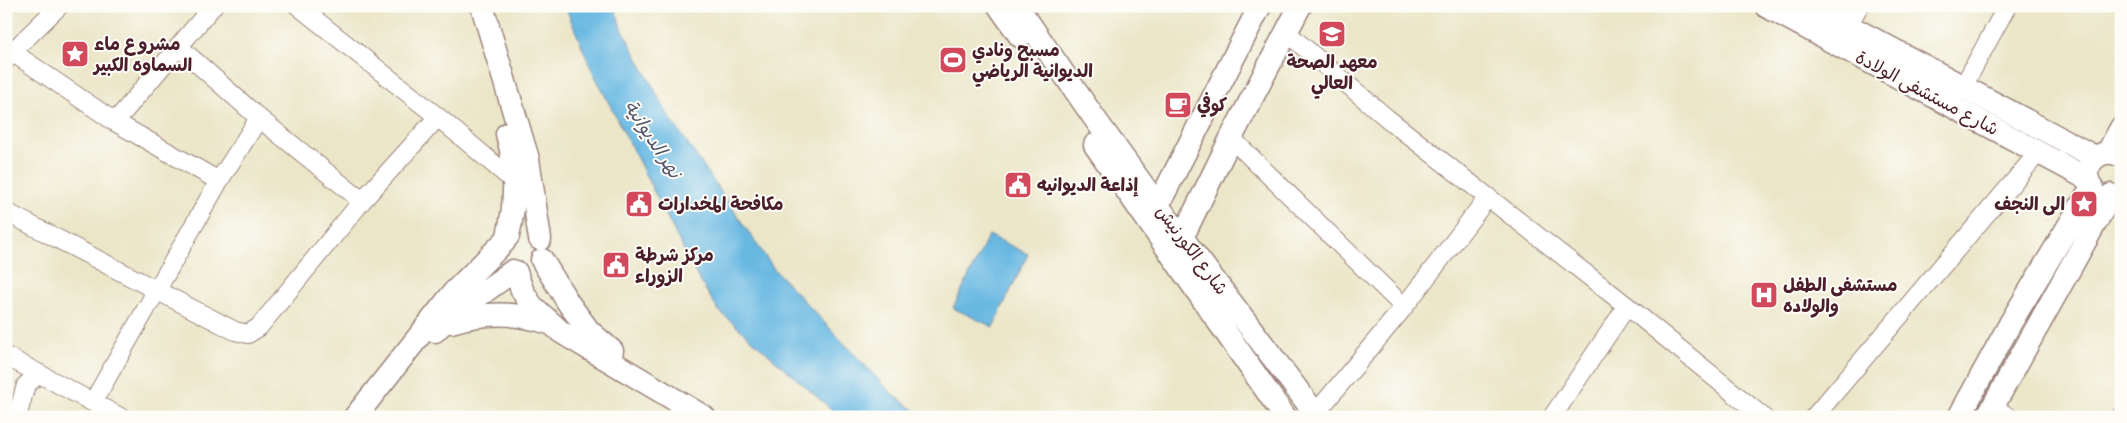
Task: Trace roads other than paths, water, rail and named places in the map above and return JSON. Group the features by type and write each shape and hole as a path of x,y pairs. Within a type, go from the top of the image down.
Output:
{"main road":[{"path":"467,6 511,147 515,182 513,210 502,255 507,267 514,271 528,272 539,266 541,250 528,159 482,6"},
{"name":"شارع الكورنيش","path":"999,6 1177,248 1265,389 1285,417"},
{"name":"شارع الكورنيش","path":"1017,6 1095,119 1154,215"},
{"path":"1154,215 1260,6"},
{"path":"1177,248 1231,138 1300,6"},
{"name":"شارع مستشفى الولادة","path":"1766,6 2103,188"},
{"name":"شارع مستشفى الولادة","path":"1811,6 1963,87 2108,155"},
{"path":"2103,188 2089,165 2108,155 2121,128"},
{"path":"1996,414 2103,188"},
{"path":"1959,417 2011,322 2103,188"},
{"path":"355,417 454,292 506,239 521,231 528,232 541,250 569,304 589,331 656,390"},
{"name":"شارع الكورنيش","path":"1177,248 1285,371 1317,415"},
{"path":"514,271 526,298 549,323 656,390 704,417"},
{"path":"365,417 438,327 514,271"},
{"path":"438,327 469,317 490,314 526,317 549,323"},
{"path":"1265,389 1285,371"}],"street":[{"path":"59,6 9,56 115,122 219,181"},
{"path":"115,122 214,6"},
{"path":"298,6 438,117 515,182"},
{"path":"1848,26 1859,6"},
{"path":"1963,87 2007,6"},
{"path":"1286,32 1388,119 1627,306 1763,417"},
{"path":"180,48 259,118 362,201"},
{"path":"6,212 235,331 248,334 259,327 362,201 438,117"},
{"path":"93,402 219,181 259,118"},
{"path":"1231,138 1404,307"},
{"path":"1814,417 2038,153"},
{"path":"1317,415 1404,307 1488,197"},
{"path":"1552,417 1627,306"},
{"path":"6,356 120,417"},
{"path":"17,417 26,385 39,374"}],"water":[{"name":"نهر الديوانية","path":"565,6 614,6 621,27 668,115 774,269 891,393 924,417 840,417 718,310 697,276 591,68"},
{"path":"989,235 1028,254 993,327 953,308"}],"place":[{"name":"معهد الصحة العالي","path":"1332,34"},
{"name":"مشروع ماء السماوه الكبير","path":"75,54"},
{"name":"مسبح ونادي الديوانية الرياضي","path":"953,60"},
{"name":"كوفي","path":"1178,105"},
{"name":"إذاعة الديوانيه","path":"1018,185"},
{"name":"مكافحة المخدارات","path":"639,204"},
{"name":"الى النجف","path":"2084,204"},
{"name":"مركز شرطة الزوراء","path":"616,265"},
{"name":"مستشفى الطفل والولاده","path":"1764,295"}]}
